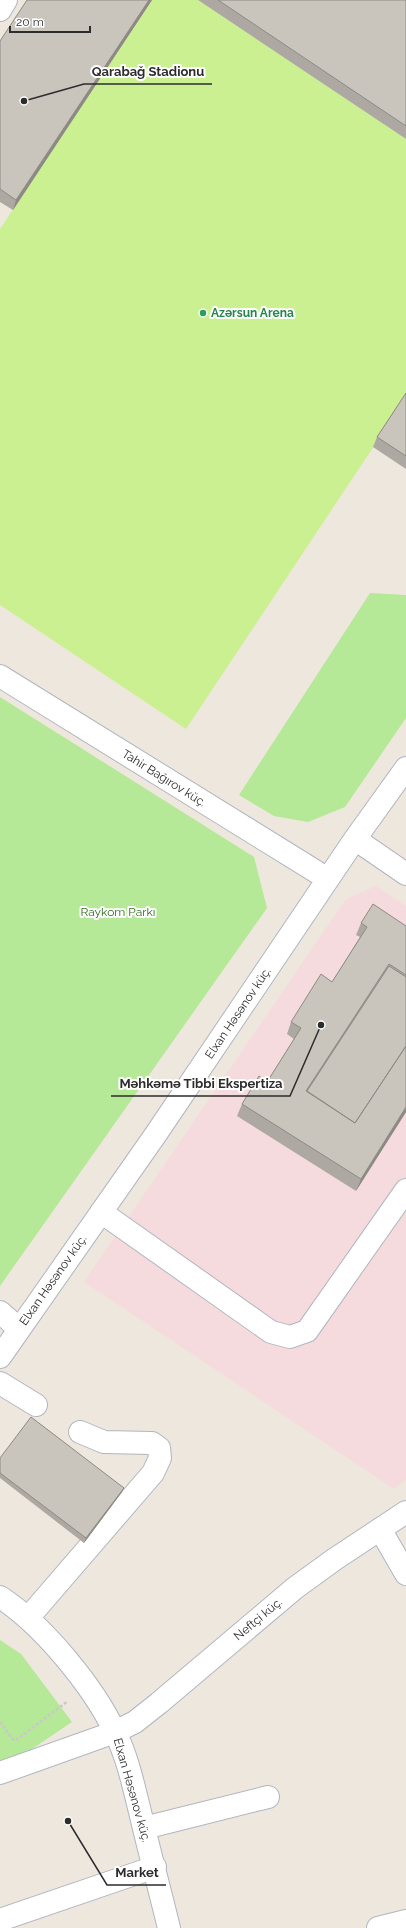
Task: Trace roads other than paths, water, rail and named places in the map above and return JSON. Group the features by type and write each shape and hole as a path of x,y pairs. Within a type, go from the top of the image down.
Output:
{"street":[{"path":"0,10 6,0"},
{"name":"Tahir Bağırov küç.","path":"0,676 328,879"},
{"name":"Elxan Həsənov küç.","path":"0,1357 156,1134 355,839 406,768"},
{"path":"355,839 406,874"},
{"path":"101,1212 271,1332 290,1337 308,1331 406,1190"},
{"path":"0,1312 19,1328"},
{"path":"0,1383 36,1405"},
{"path":"28,1618 153,1473 160,1458 160,1448 152,1443 104,1442 80,1432"},
{"name":"Neftçi küç.","path":"0,1773 115,1732 135,1722 295,1588 406,1512"},
{"path":"380,1529 406,1574"},
{"name":"Elxan Həsənov küç.","path":"0,1597 28,1618 59,1652 87,1686 115,1732 124,1754 169,1928"},
{"path":"144,1828 268,1797"},
{"path":"6,1922 154,1867"},
{"path":"378,1928 406,1921"}],"place":[{"name":"Qarabağ Stadionu","path":"24,101"},
{"name":"Azərsun Arena","path":"203,313"},
{"name":"Məhkəmə Tibbi Ekspertiza","path":"321,1025"},
{"name":"Market","path":"68,1821"}],"park label":[{"name":"Raykom Parkı","path":"118,912"}]}
